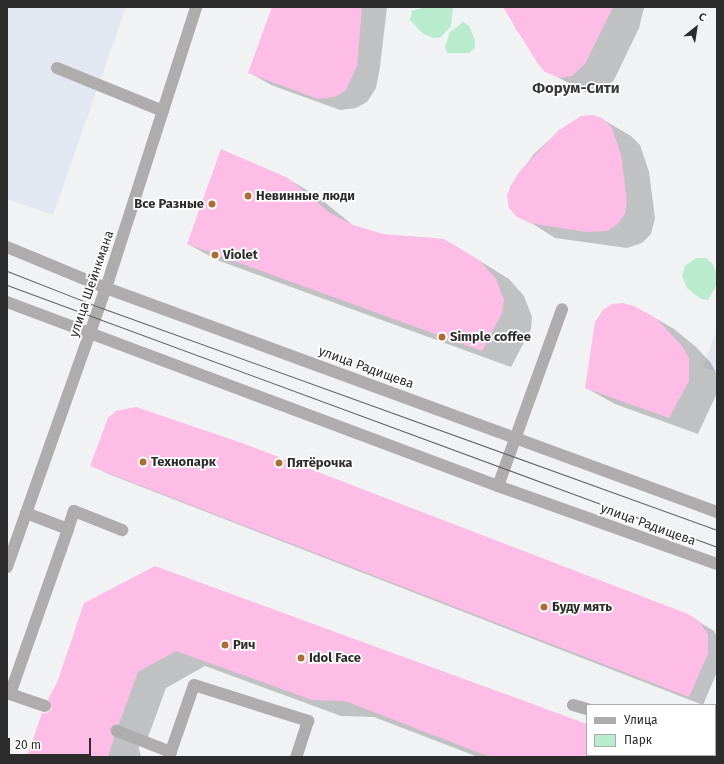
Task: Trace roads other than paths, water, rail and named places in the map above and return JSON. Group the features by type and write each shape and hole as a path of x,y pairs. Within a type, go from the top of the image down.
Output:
{"street":[{"name":"улица Шейнкмана","path":"7,567 106,288 196,7"},
{"path":"57,68 163,111"},
{"name":"улица Радищева","path":"7,248 106,288 717,512"},
{"name":"улица Радищева","path":"7,302 498,486 717,564"},
{"path":"498,486 562,309"},
{"path":"44,706 8,694 74,511 122,530"},
{"path":"26,513 68,529"},
{"path":"117,731 170,754 194,685 308,721 296,757"},
{"path":"573,705 586,709"}],"tram line":[{"path":"7,271 99,307 717,530"},
{"path":"7,285 717,547"}],"place":[{"name":"Невинные люди","path":"248,196"},
{"name":"Все Разные","path":"212,204"},
{"name":"Violet","path":"215,255"},
{"name":"Simple coffee","path":"442,337"},
{"name":"Технопарк","path":"143,462"},
{"name":"Пятёрочка","path":"279,463"},
{"name":"Буду мять","path":"544,607"},
{"name":"Рич","path":"225,645"},
{"name":"Idol Face","path":"301,658"}],"district":[{"name":"Форум-Сити","path":"576,89"}]}
